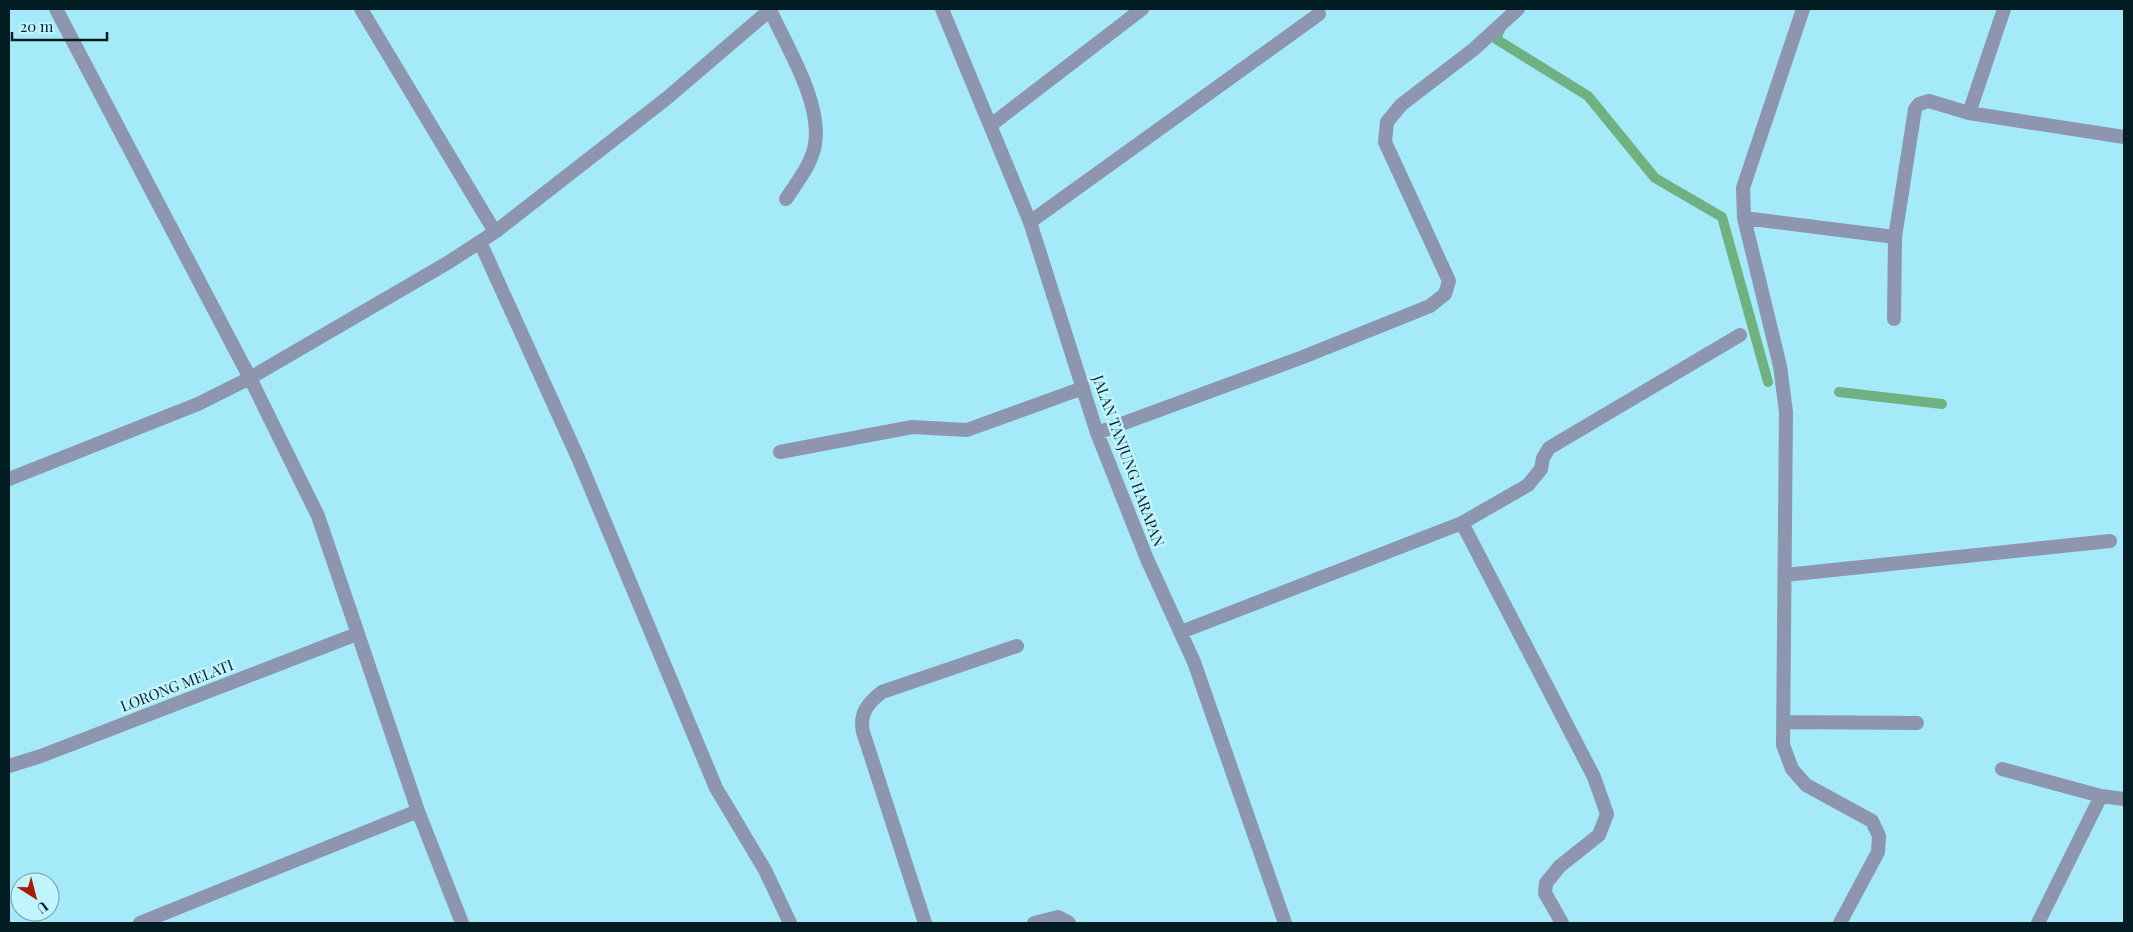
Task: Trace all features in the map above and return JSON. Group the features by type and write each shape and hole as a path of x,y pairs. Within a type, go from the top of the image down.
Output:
{"street":[{"path":"56,9 250,378 318,516 418,811 462,923"},
{"path":"361,9 496,232"},
{"name":"JALAN TANJUNG HARAPAN","path":"942,9 1030,222 1097,433 1148,559 1194,662 1285,923"},
{"path":"991,125 1142,9"},
{"path":"1803,9 1742,188 1744,218 1780,366 1785,403 1783,745 1792,769 1806,785 1872,821 1879,836 1878,852 1840,923"},
{"path":"1969,113 2004,9"},
{"path":"9,478 198,404 250,378 480,242 496,232 667,98 771,10 809,97 816,128 815,146 806,169 786,198"},
{"path":"1097,433 1303,357 1412,314 1430,306 1446,294 1449,281 1385,142 1384,132 1387,122 1401,105 1474,49 1515,12"},
{"path":"1030,222 1319,14"},
{"path":"1894,319 1895,237 1915,109 1919,104 1929,101 1969,113 2124,137"},
{"path":"1744,218 1895,237"},
{"path":"480,242 579,460 716,788 765,870 790,923"},
{"path":"1181,632 1462,523 1528,485 1541,469 1543,458 1549,448 1740,335"},
{"path":"780,452 912,427 968,430 1083,388"},
{"path":"1462,523 1594,777 1607,814 1599,835 1560,866 1546,883 1545,893 1562,923"},
{"path":"1785,575 2110,542"},
{"name":"LORONG MELATI","path":"9,766 41,756 357,634"},
{"path":"925,923 863,732 862,716 866,707 882,692 1017,646"},
{"path":"1784,722 1916,723"},
{"path":"2002,769 2101,796 2124,799"},
{"path":"2038,923 2101,796"},
{"path":"140,923 418,811"},
{"path":"1034,923 1058,917 1069,923"}],"waterway":[{"path":"1501,27 1496,39 1588,96 1655,178 1722,217 1768,382"},
{"path":"1839,392 1942,404"}]}
